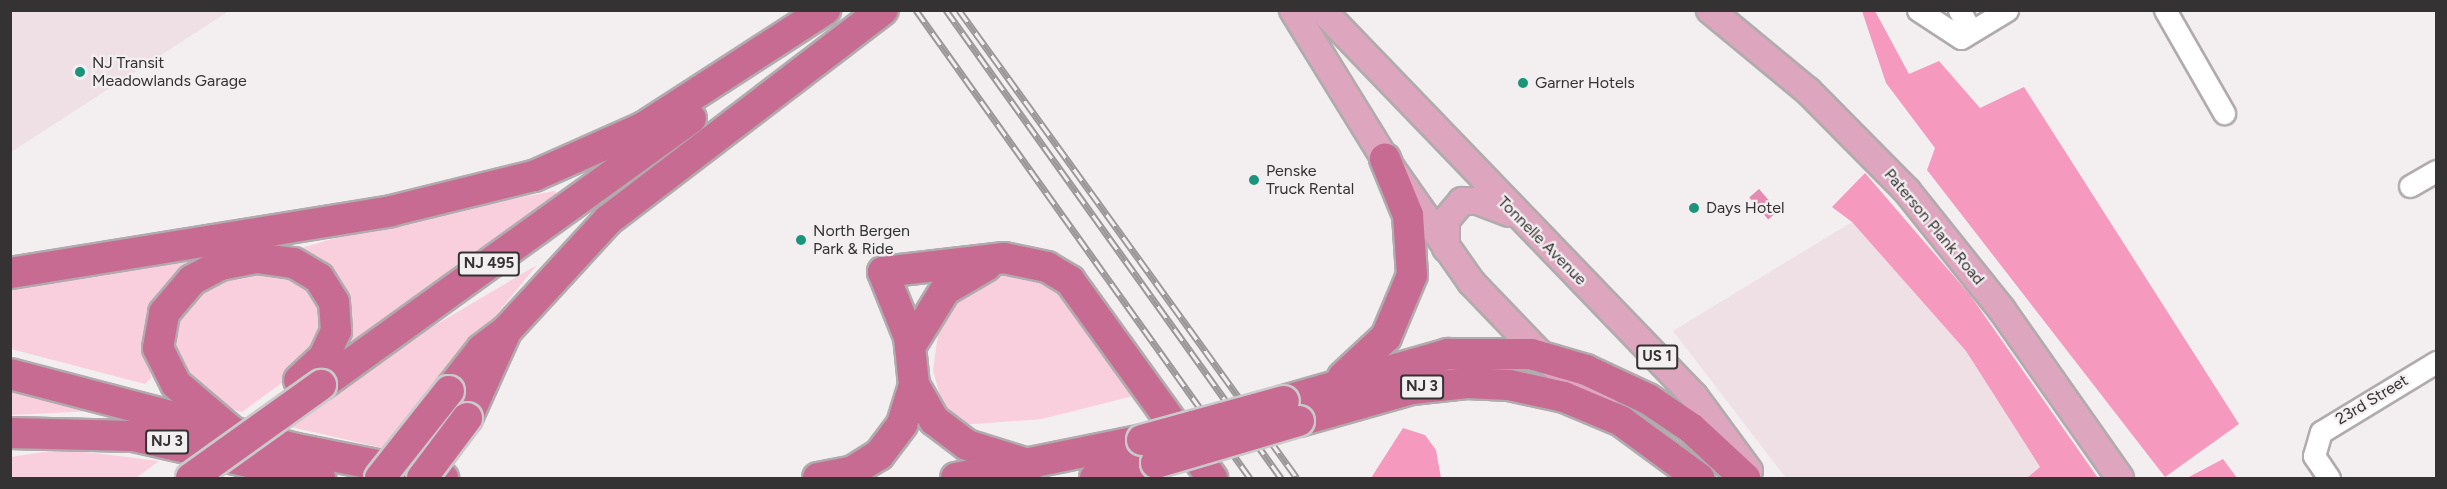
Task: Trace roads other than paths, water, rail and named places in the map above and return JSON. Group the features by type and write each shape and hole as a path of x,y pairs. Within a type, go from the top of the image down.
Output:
{"highway":[{"path":"10,273 106,261 482,192 557,168 658,146 825,10"},
{"name":"NJ 495","path":"191,478 310,382 658,146 883,10"},
{"name":"NJ 495","path":"461,402 482,349 501,345 658,146"},
{"path":"1298,405 1370,356 1405,302 1412,238 1385,159"},
{"path":"180,478 310,382 324,357 336,331 334,302 319,278 294,263 257,258 220,265 192,280 164,313 158,348 176,384 230,430"},
{"path":"910,347 937,300 962,278 1004,258"},
{"path":"887,280 1004,258 1040,265 1070,281 1212,478"},
{"path":"887,280 913,306 937,300"},
{"path":"818,478 853,471 879,455 902,424 914,385 910,347 887,280"},
{"name":"NJ 3","path":"1095,478 1149,451 1298,405 1448,354 1542,356 1586,370 1656,404 1745,478"},
{"name":"NJ 3","path":"10,374 230,430 443,478"},
{"name":"NJ 3","path":"1298,405 1467,383 1548,392 1621,421"},
{"path":"914,385 934,420 956,438 1031,465"},
{"path":"380,478 461,402"},
{"path":"403,478 461,402"},
{"path":"422,478 461,402"},
{"path":"1621,421 1699,478"},
{"name":"NJ 3","path":"10,433 126,435 320,478"},
{"name":"NJ 3","path":"956,478 1031,465 1149,451"}],"main road":[{"path":"1293,10 1385,159 1446,248 1490,303 1542,356 1621,421"},
{"name":"Tonnelle Avenue","path":"1322,10 1518,217 1694,396 1755,478"},
{"path":"1332,10 1350,42"},
{"name":"Paterson Plank Road","path":"1710,10 1808,91 1907,190 2001,310 2120,478"},
{"path":"1446,248 1446,220 1462,201 1478,201 1518,217"}],"street":[{"path":"1918,10 1952,36 1971,31 2007,10"},
{"path":"1959,10 1971,31"},
{"path":"2165,10 2224,113"},
{"path":"2410,186 2436,171"},
{"name":"23rd Street","path":"2328,478 2313,446 2338,419 2436,362"}],"railway":[{"path":"916,10 1250,478"},
{"path":"946,10 1281,478"},
{"path":"959,10 1297,478"}],"place":[{"name":"NJ Transit Meadowlands Garage","path":"80,72"},
{"name":"Garner Hotels","path":"1523,83"},
{"name":"Penske Truck Rental","path":"1254,180"},
{"name":"Days Hotel","path":"1694,208"},
{"name":"North Bergen Park & Ride","path":"801,240"}]}
